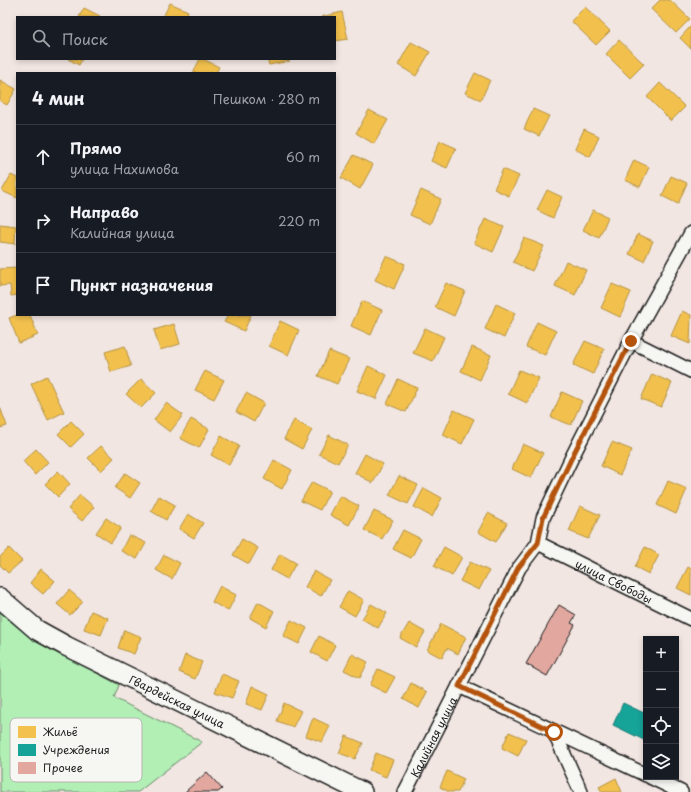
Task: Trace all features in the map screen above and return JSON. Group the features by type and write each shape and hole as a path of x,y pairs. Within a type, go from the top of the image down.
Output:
{"main road":[{"name":"Гвардейская улица","path":"0,598 37,630 66,646 362,792"}],"street":[{"name":"Калийная улица","path":"405,792 518,568 538,543 543,518 573,455 631,341 691,233"},
{"path":"631,341 691,371"},
{"name":"улица Свободы","path":"538,543 691,619"},
{"path":"459,686 643,774"},
{"path":"554,732 581,792"},
{"path":"656,780 681,792"}],"green space":[{"path":"0,606 36,640 119,685 114,698 202,742 138,792 0,792"}],"building: Жильё":[{"path":"660,0 670,0 690,19 676,33 651,9"},
{"path":"170,3 188,11 186,16 164,16"},
{"path":"585,7 610,31 596,45 571,21"},
{"path":"84,8 100,16 80,16"},
{"path":"342,12 348,39 336,41 336,16 325,16"},
{"path":"691,26 691,49 680,38"},
{"path":"619,40 644,64 630,78 606,54"},
{"path":"411,42 430,52 416,76 398,65"},
{"path":"70,60 82,60 79,65"},
{"path":"200,60 205,60 219,67 216,72 194,72"},
{"path":"267,60 290,61 269,65"},
{"path":"475,73 490,80 481,100 465,93"},
{"path":"0,80 16,89 7,105 0,101"},
{"path":"660,83 685,107 671,121 647,97"},
{"path":"533,109 549,116 539,136 524,129"},
{"path":"369,110 388,120 374,144 356,133"},
{"path":"584,129 599,136 590,157 575,149"},
{"path":"440,141 456,148 447,168 431,161"},
{"path":"354,155 373,165 360,189 341,178"},
{"path":"634,160 649,167 640,187 625,180"},
{"path":"503,169 519,176 509,196 494,189"},
{"path":"11,175 16,178 16,198 2,191"},
{"path":"671,176 687,183 678,204 662,196"},
{"path":"421,190 441,199 430,224 410,215"},
{"path":"547,190 562,197 553,218 537,210"},
{"path":"593,210 608,217 599,238 583,230"},
{"path":"485,219 504,227 493,252 474,243"},
{"path":"0,224 16,226 15,244 0,242"},
{"path":"638,234 653,241 644,261 629,254"},
{"path":"524,238 544,246 532,271 513,262"},
{"path":"386,256 405,264 394,289 375,280"},
{"path":"566,261 586,270 575,295 555,286"},
{"path":"16,268 16,295 11,296 10,285 0,286 0,269"},
{"path":"446,283 465,291 454,316 435,307"},
{"path":"612,284 631,292 620,317 601,308"},
{"path":"362,301 382,310 371,335 351,326"},
{"path":"496,304 515,313 504,338 485,329"},
{"path":"682,311 691,315 690,344 671,336"},
{"path":"16,315 30,316 38,335 19,343 9,318"},
{"path":"227,316 251,316 244,331 224,322"},
{"path":"280,321 299,330 288,355 269,346"},
{"path":"537,322 556,331 545,355 526,347"},
{"path":"174,324 180,344 160,350 154,330"},
{"path":"425,328 444,337 433,361 413,353"},
{"path":"585,341 604,349 593,374 573,365"},
{"path":"125,346 131,366 111,372 105,352"},
{"path":"472,347 491,355 480,380 461,371"},
{"path":"329,351 349,359 337,384 318,376"},
{"path":"368,366 387,375 376,399 357,391"},
{"path":"519,370 539,378 527,403 508,394"},
{"path":"205,371 224,380 214,399 195,390"},
{"path":"652,374 672,383 661,407 641,399"},
{"path":"47,376 64,412 48,420 31,384"},
{"path":"141,379 156,393 141,408 126,394"},
{"path":"398,379 417,388 406,412 387,404"},
{"path":"562,392 582,401 571,425 551,417"},
{"path":"246,393 264,403 254,422 236,412"},
{"path":"166,403 183,415 170,432 154,420"},
{"path":"0,407 7,426 0,428"},
{"path":"454,410 474,419 462,444 443,435"},
{"path":"191,419 209,429 199,448 180,438"},
{"path":"294,420 312,430 302,449 284,439"},
{"path":"71,421 84,434 71,447 58,434"},
{"path":"329,435 348,445 338,463 319,454"},
{"path":"221,436 239,446 229,465 211,455"},
{"path":"612,442 632,450 620,475 601,466"},
{"path":"523,444 543,453 531,478 512,469"},
{"path":"101,446 114,458 101,471 88,458"},
{"path":"36,449 48,462 35,475 23,461"},
{"path":"365,454 383,464 373,483 355,473"},
{"path":"274,460 292,470 282,489 264,479"},
{"path":"58,471 70,484 58,497 45,484"},
{"path":"125,473 140,483 130,498 115,488"},
{"path":"399,476 418,485 408,504 389,495"},
{"path":"668,481 687,489 676,514 657,505"},
{"path":"312,482 330,491 320,510 301,501"},
{"path":"424,488 442,498 432,517 414,507"},
{"path":"80,495 94,507 82,521 68,509"},
{"path":"159,496 175,505 166,520 151,511"},
{"path":"340,496 359,506 349,525 330,515"},
{"path":"580,506 600,515 588,539 569,531"},
{"path":"374,511 393,520 382,539 364,530"},
{"path":"488,513 507,523 496,542 478,532"},
{"path":"188,514 203,523 194,538 179,529"},
{"path":"106,518 121,528 111,543 96,533"},
{"path":"403,530 421,539 411,558 393,549"},
{"path":"129,535 146,543 137,559 121,551"},
{"path":"242,539 258,548 249,564 233,555"},
{"path":"444,547 462,557 452,576 434,566"},
{"path":"645,547 659,555 649,574 635,567"},
{"path":"9,548 22,561 8,573 0,565 0,557"},
{"path":"280,554 296,563 287,579 271,570"},
{"path":"164,555 180,563 172,579 156,570"},
{"path":"470,562 489,571 479,590 460,581"},
{"path":"688,567 691,569 691,595 677,588"},
{"path":"41,569 55,581 43,594 30,583"},
{"path":"314,571 330,580 321,596 305,587"},
{"path":"220,586 236,595 228,611 212,602"},
{"path":"69,590 83,602 70,615 57,604"},
{"path":"348,591 364,600 355,616 339,607"},
{"path":"258,602 274,611 266,627 250,618"},
{"path":"371,604 387,613 378,628 362,619"},
{"path":"91,611 108,618 101,635 84,629"},
{"path":"291,620 307,628 299,644 283,636"},
{"path":"409,623 425,632 416,647 400,638"},
{"path":"441,624 466,637 458,654 447,648 442,658 427,650"},
{"path":"124,630 141,637 134,654 118,648"},
{"path":"319,636 335,645 327,661 311,652"},
{"path":"352,654 368,662 360,678 344,670"},
{"path":"185,655 202,662 195,679 179,672"},
{"path":"378,669 395,677 386,693 370,685"},
{"path":"222,674 239,681 232,698 215,692"},
{"path":"411,683 427,692 419,708 403,699"},
{"path":"252,686 269,694 262,710 246,704"},
{"path":"284,703 301,711 293,727 277,721"},
{"path":"313,718 330,726 322,742 306,736"},
{"path":"509,732 526,739 518,756 502,748"},
{"path":"346,736 363,743 355,759 339,753"},
{"path":"376,753 393,760 386,777 369,770"},
{"path":"447,771 464,779 458,792 449,792 440,787"},
{"path":"616,778 622,792 602,792 599,787"}],"building: Учреждения":[{"path":"623,703 643,713 643,740 613,725"}],"building: Прочее":[{"path":"559,605 576,615 571,623 575,625 547,676 526,664"},
{"path":"207,772 222,789 218,792 185,792"}],"route":[{"path":"554,732 459,686 518,568 538,543 543,518 631,341"}]}
